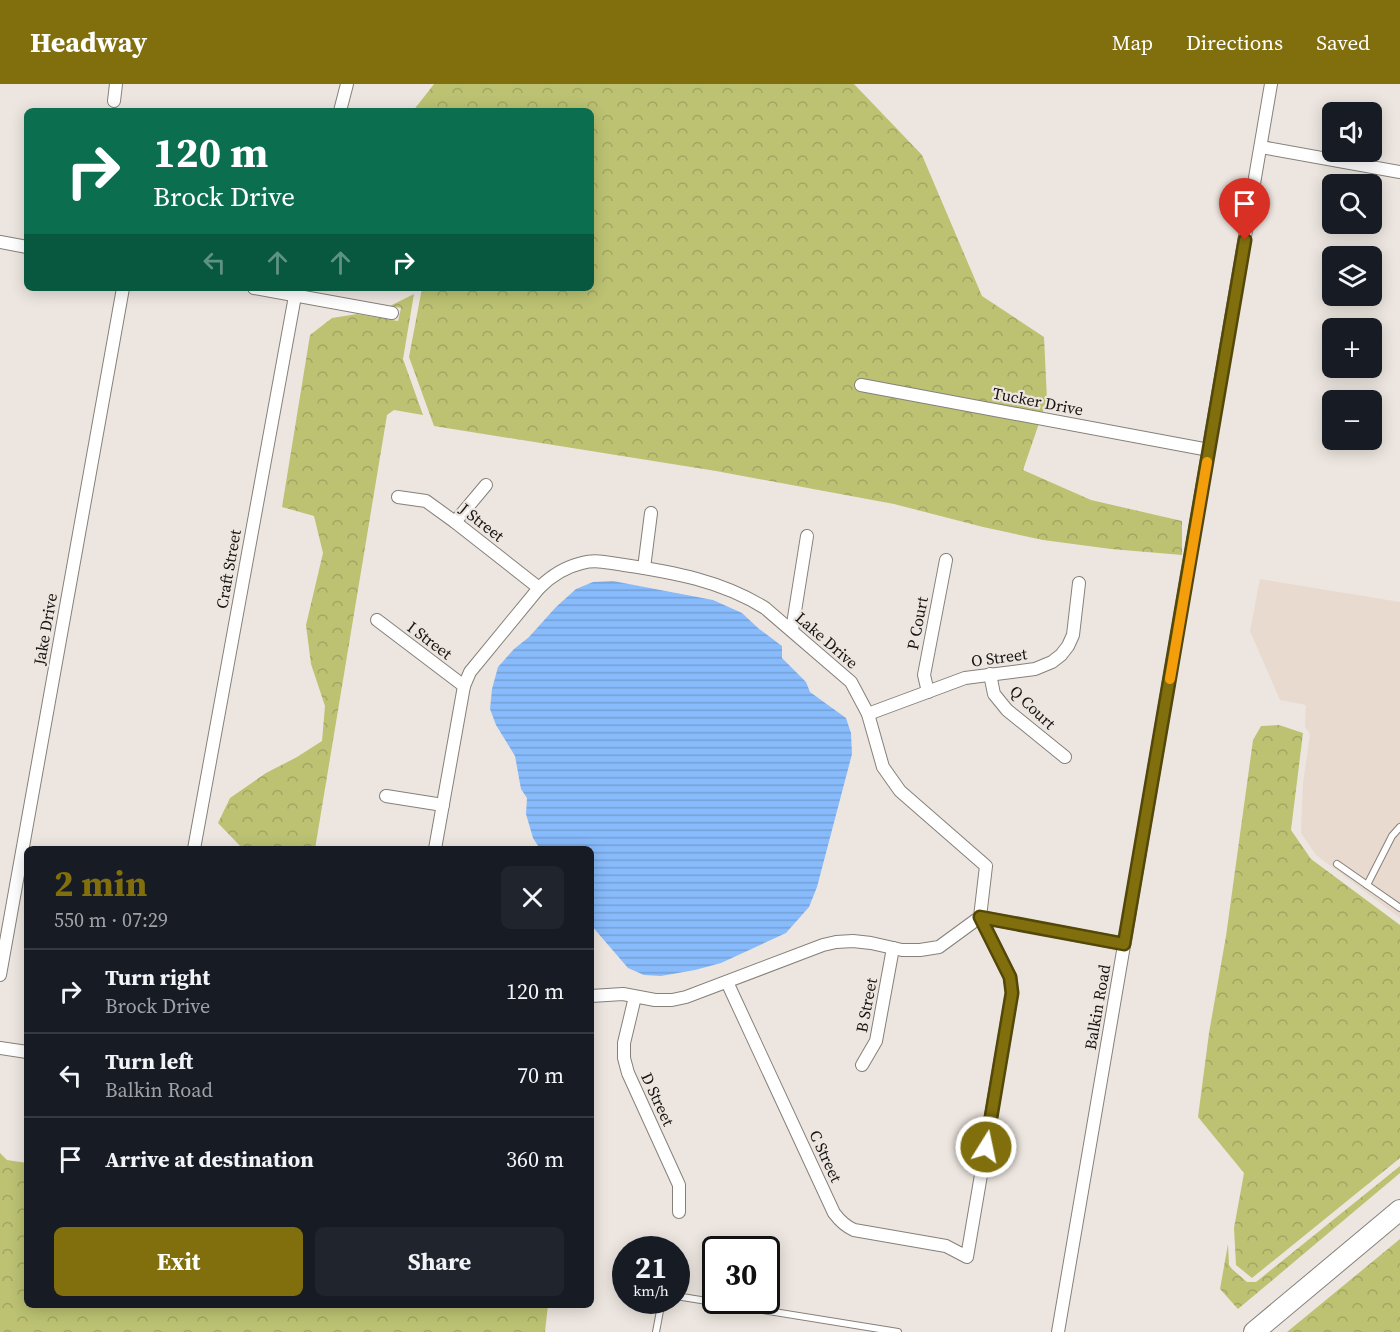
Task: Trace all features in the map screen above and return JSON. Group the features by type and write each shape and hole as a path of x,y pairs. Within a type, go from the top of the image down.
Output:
{"main road":[{"path":"1255,1332 1400,1210"}],"street":[{"path":"114,101 116,84"},
{"path":"341,108 347,84"},
{"name":"Balkin Road","path":"1058,1332 1271,84"},
{"path":"1261,147 1400,171"},
{"path":"0,242 24,246"},
{"name":"Jake Drive","path":"0,975 122,291"},
{"path":"269,291 392,313"},
{"name":"Craft Street","path":"195,846 295,296"},
{"name":"Tucker Drive","path":"861,385 1209,450"},
{"path":"455,522 486,485"},
{"name":"J Street","path":"398,496 426,501 539,588"},
{"path":"644,568 651,513"},
{"path":"792,630 807,536"},
{"name":"P Court","path":"928,692 924,675 946,560"},
{"name":"Lake Drive","path":"436,846 464,686 470,672 549,578 565,568 595,561 703,580 729,589 765,608 851,682 868,714 883,767 900,791 986,866 980,917"},
{"name":"O Street","path":"868,714 965,678 1035,669 1052,662 1061,655 1073,635 1079,583"},
{"name":"I Street","path":"377,620 464,686"},
{"name":"Q Court","path":"990,674 994,694 1007,710 1065,757"},
{"path":"386,796 443,805"},
{"path":"594,996 612,994 655,1000 686,997 836,942 853,941 920,950 939,947 980,917 1124,944"},
{"name":"C Street","path":"727,982 834,1213 840,1221 854,1230 946,1246 967,1257 1012,993 1010,977 980,917"},
{"name":"B Street","path":"862,1065 876,1041 893,948"},
{"name":"D Street","path":"635,997 624,1043 624,1058 628,1072 679,1185 679,1212"},
{"path":"0,1048 24,1052"}],"lane":[{"path":"1367,885 1392,836 1400,827"},
{"path":"1337,864 1400,908"},
{"path":"690,1298 898,1332"},
{"path":"656,1332 659,1314"}],"shaded area":[{"path":"1260,579 1400,602 1400,918 1316,855 1301,833 1303,783 1310,734 1305,727 1306,705 1280,700 1250,631"}],"green space":[{"path":"434,84 854,84 922,155 982,296 1044,337 1047,400 1023,470 1091,500 1182,521 1182,555 1043,540 894,504 716,471 434,426 409,357 421,291 594,291 594,108 415,108"},
{"path":"414,294 403,359 423,415 394,410 387,415 315,846 240,846 218,823 230,798 266,773 322,741 325,706 311,664 306,625 323,553 314,516 282,507 310,335 332,318 357,314 398,321 401,308 390,306"},
{"path":"1279,725 1303,733 1291,830 1311,859 1400,925 1400,1158 1252,1278 1236,1265 1234,1228 1244,1173 1198,1117 1253,740 1261,726"},
{"path":"0,1153 7,1160 24,1163 24,1308 548,1308 545,1332 0,1332"},
{"path":"1400,1166 1400,1173 1238,1309 1220,1289 1228,1244 1229,1265 1247,1282 1256,1282"},
{"path":"1400,1239 1400,1332 1287,1332"}],"water":[{"path":"613,581 713,600 742,613 782,646 782,658 806,682 810,692 846,718 851,733 852,754 817,887 809,907 786,933 721,963 661,976 644,975 628,968 594,928 594,846 538,846 533,838 526,814 527,798 521,789 515,756 496,725 490,709 492,689 498,667 514,649 529,637 576,589 593,582"}],"slow traffic":[{"path":"1170,679 1207,462"}],"route":[{"path":"986,1147 1012,993 1010,977 980,917 1124,944 1245,240"}]}
